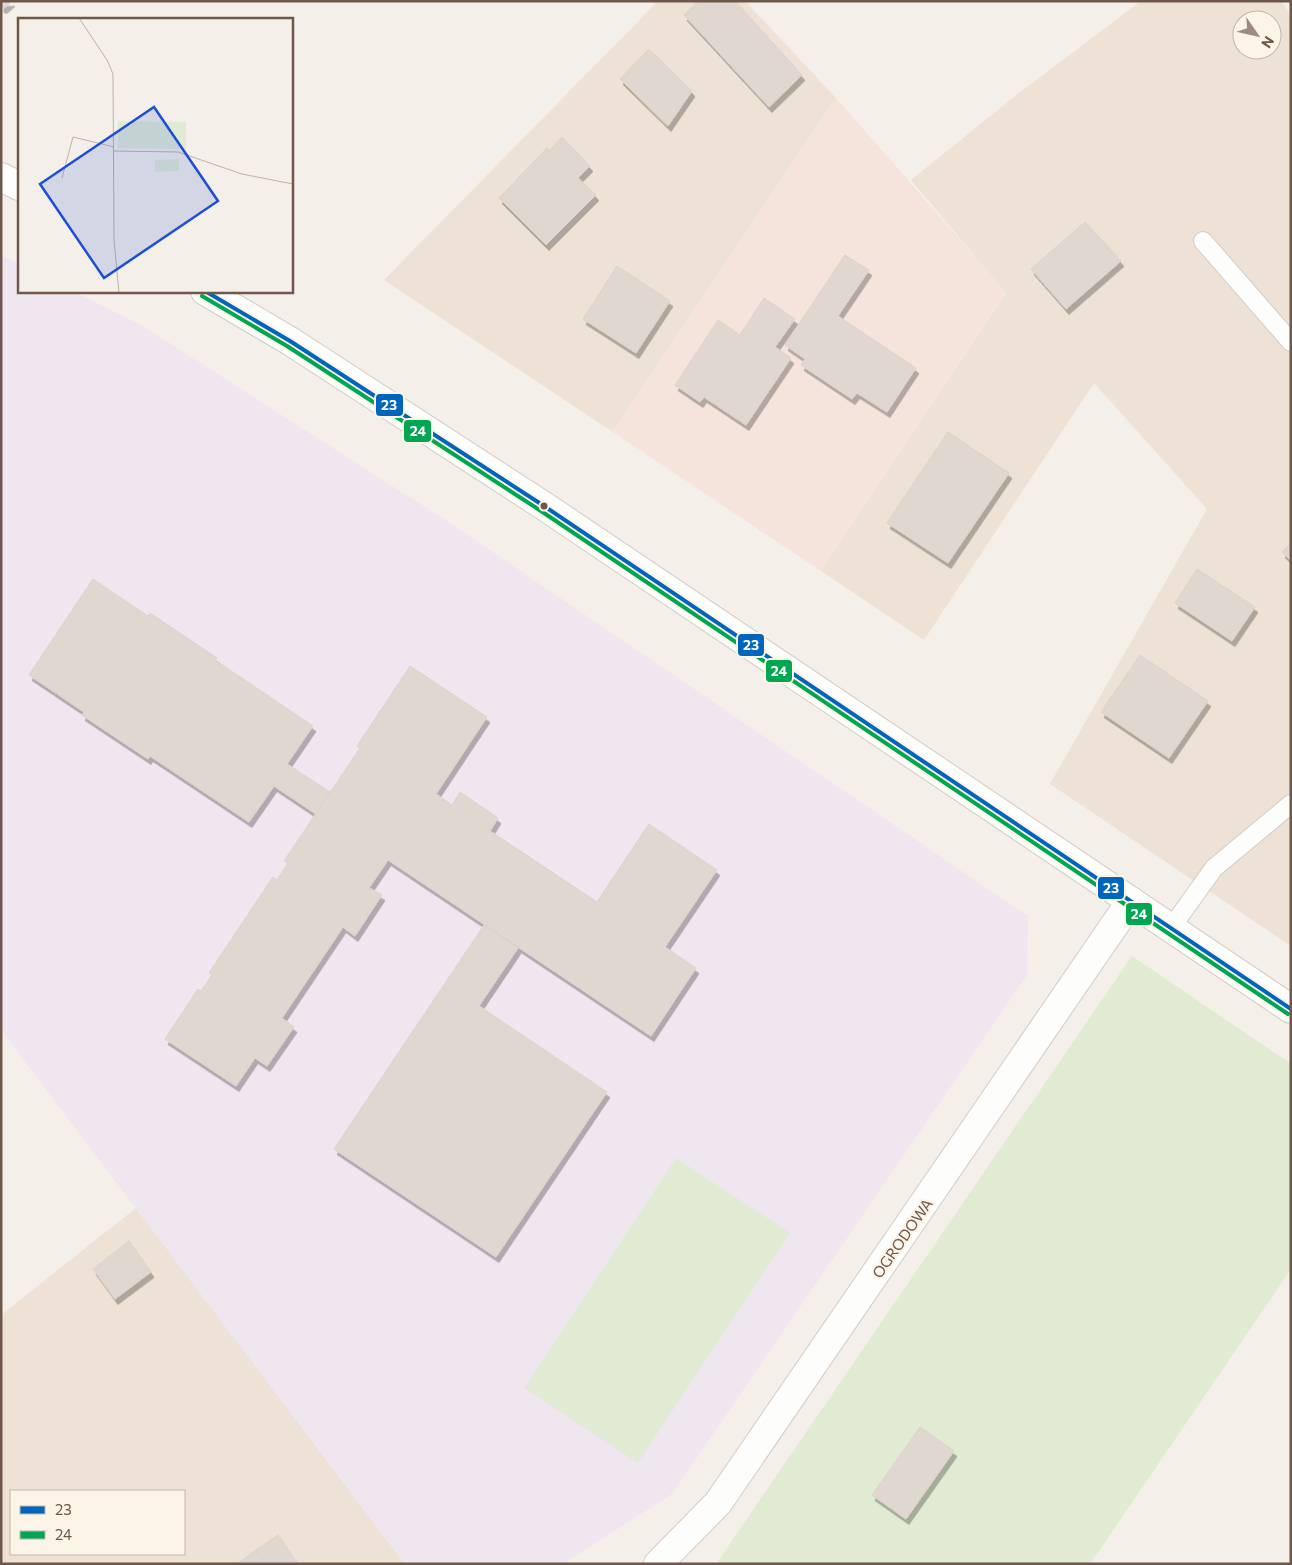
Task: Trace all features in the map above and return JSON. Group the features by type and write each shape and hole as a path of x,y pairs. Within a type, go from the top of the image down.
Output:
{"main road":[{"path":"1,177 18,186"},
{"path":"208,292 290,341 610,550 1291,1010"},
{"name":"OGRODOWA","path":"658,1564 718,1503 1131,901"}],"lane":[{"path":"1203,241 1291,342"},
{"path":"1171,928 1214,868 1291,804"}],"shaded area":[{"path":"658,1 745,1 836,98 613,432 384,280"},
{"path":"1141,1 1281,1 1291,15 1291,946 1050,784 1207,509 1094,383 924,640 821,571 1006,293 911,180 1019,93"},
{"path":"836,98 1006,292 821,571 613,432"},
{"path":"1,255 18,264 18,292 75,292 143,326 453,525 1028,916 1027,975 672,1494 563,1564 405,1564 1,1030"},
{"path":"136,1208 405,1564 1,1564 1,1315"}],"green space":[{"path":"1132,956 1291,1064 1291,1269 1090,1564 716,1564"},
{"path":"676,1158 790,1233 638,1463 524,1388"}],"building":[{"path":"1,1 12,1 4,8 1,7"},
{"path":"698,1 735,1 802,75 769,107 684,15"},
{"path":"649,49 692,91 668,126 620,79"},
{"path":"562,137 590,166 578,178 596,195 546,245 499,198 547,148 550,150"},
{"path":"1085,222 1121,261 1066,309 1031,269"},
{"path":"845,255 869,270 838,316 916,368 887,412 857,393 852,399 801,365 805,359 785,345"},
{"path":"617,266 670,301 636,353 583,319"},
{"path":"764,298 795,319 775,347 791,358 746,425 704,397 700,402 675,385 718,320 740,335"},
{"path":"948,432 1009,473 948,563 887,523"},
{"path":"1291,543 1291,561 1282,552"},
{"path":"1197,569 1255,607 1232,641 1175,603"},
{"path":"93,579 148,616 150,613 217,658 215,660 313,726 287,764 330,792 316,814 274,786 249,822 150,756 148,759 82,715 84,712 29,675"},
{"path":"1140,655 1208,701 1169,758 1101,712"},
{"path":"410,666 487,717 436,794 452,805 460,792 498,818 490,831 597,902 649,824 717,870 665,947 696,968 651,1036 388,860 369,888 382,895 355,936 343,927 282,1018 294,1027 267,1066 255,1058 236,1086 165,1039 198,989 201,991 212,975 209,973 273,877 277,880 288,863 284,861 360,748 357,746"},
{"path":"484,925 518,948 479,1006 607,1092 496,1257 334,1149"},
{"path":"129,1241 151,1272 115,1299 93,1269"},
{"path":"920,1427 954,1451 906,1519 872,1495"},
{"path":"278,1535 298,1564 266,1564 256,1550"},
{"path":"256,1550 266,1564 237,1564"}],"transit line":[{"name":"23","path":"207,292 290,341 544,506 1291,1009"},
{"name":"24","path":"202,296 287,346 541,511 1288,1014"}]}
